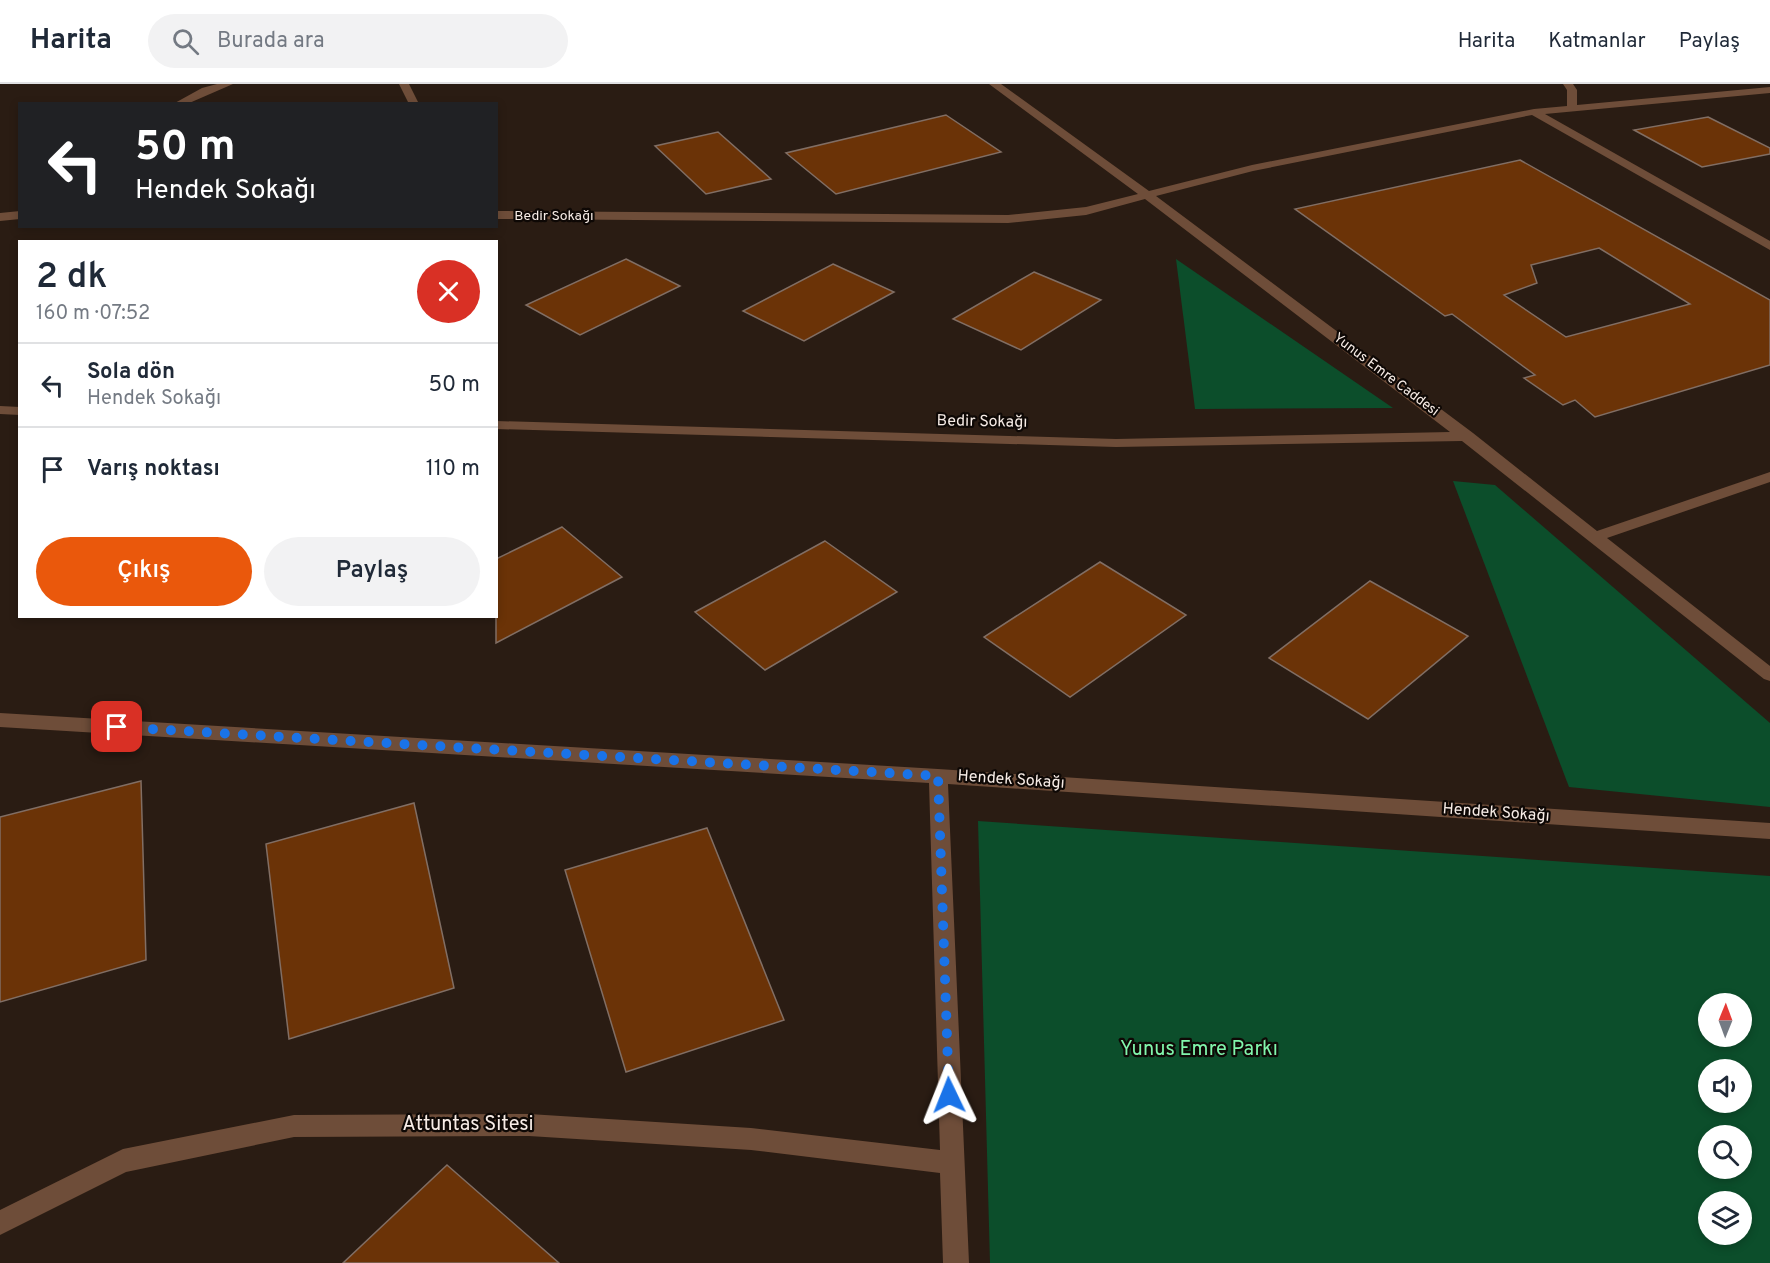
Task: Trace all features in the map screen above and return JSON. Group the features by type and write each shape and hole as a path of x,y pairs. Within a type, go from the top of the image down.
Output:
{"street":[{"path":"181,102 191,96 228,84"},
{"path":"404,84 413,102"},
{"name":"Yunus Emre Caddesi","path":"994,84 1149,195 1468,436 1770,675"},
{"path":"1568,84 1572,90 1572,107"},
{"name":"Bedir Sokağı","path":"498,215 1008,219 1086,211 1252,168 1534,112 1770,90"},
{"path":"1534,112 1770,246"},
{"path":"0,217 18,215"},
{"path":"0,410 18,411"},
{"name":"Bedir Sokağı","path":"498,425 1116,443 1468,436"},
{"path":"1595,537 1770,477"},
{"name":"Hendek Sokağı","path":"0,720 938,776 1770,831"},
{"path":"938,776 956,1263"},
{"name":"Attuntas Sitesi","path":"0,1223 123,1161 294,1126 529,1125 751,1139 952,1163"}],"green space":[{"path":"1176,259 1393,408 1195,409"},
{"path":"1453,481 1495,485 1770,723 1770,807 1569,787"},
{"name":"Yunus Emre Parkı","path":"978,821 1770,876 1770,1263 990,1263"}],"building":[{"path":"946,115 1001,152 836,194 786,153"},
{"path":"1708,117 1770,148 1770,154 1702,167 1634,130"},
{"path":"718,132 771,179 706,194 655,146"},
{"path":"1520,160 1770,300 1770,365 1595,417 1575,400 1563,405 1524,378 1535,375 1452,314 1445,316 1295,209","holes":["1599,248 1690,304 1566,337 1504,295 1537,283 1531,265"]},
{"path":"626,259 680,286 580,335 526,305"},
{"path":"833,264 894,292 804,341 743,311"},
{"path":"1034,272 1101,300 1021,350 953,319"},
{"path":"562,527 622,577 496,643 498,558"},
{"path":"825,541 897,592 765,670 695,612"},
{"path":"1100,562 1186,615 1070,697 984,637"},
{"path":"1370,581 1468,636 1368,719 1269,658"},
{"path":"141,781 146,960 0,1002 0,817"},
{"path":"414,803 454,988 289,1039 266,844"},
{"path":"707,828 784,1020 626,1072 565,870"},
{"path":"447,1165 559,1263 343,1263"}],"route":[{"path":"117,727 938,776 949,1095"}]}
